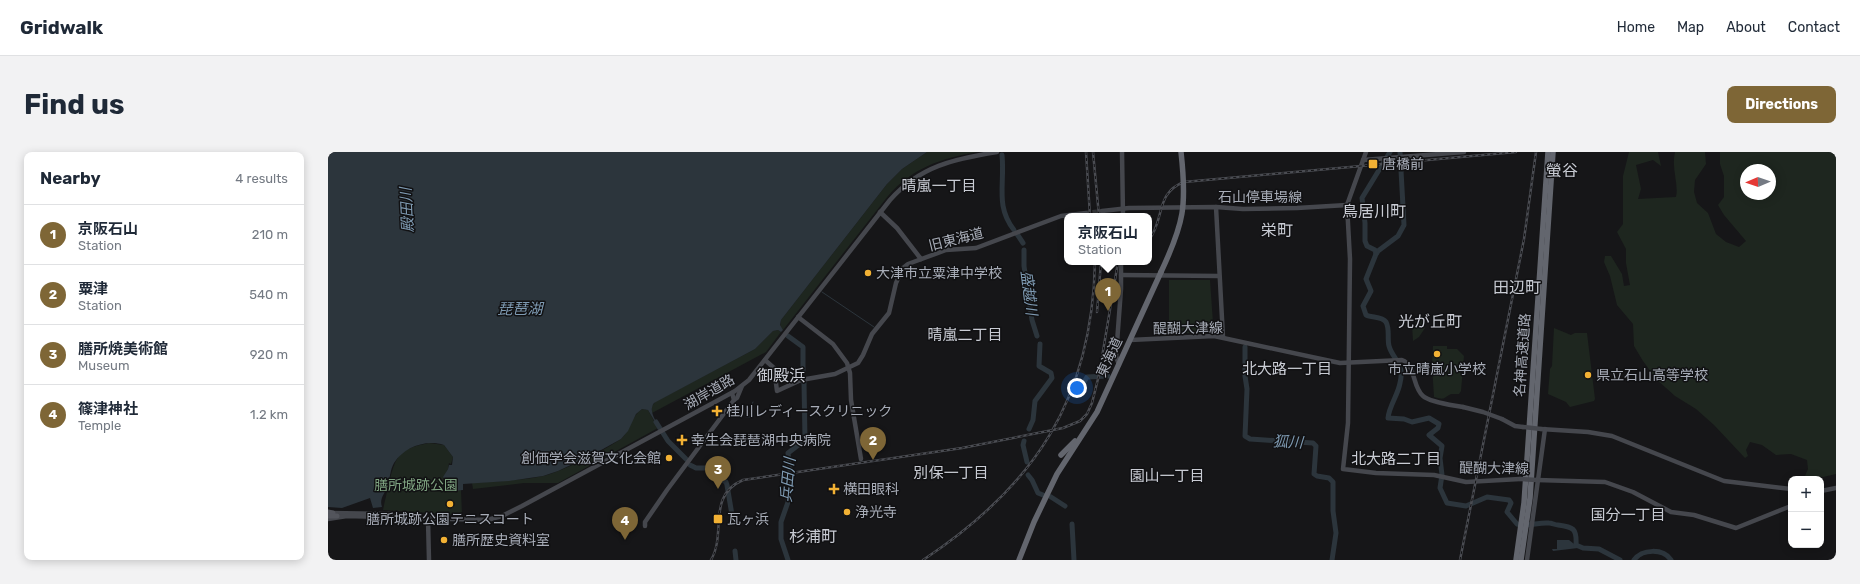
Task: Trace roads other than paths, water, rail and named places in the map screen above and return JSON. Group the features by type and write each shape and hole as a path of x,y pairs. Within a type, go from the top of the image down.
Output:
{"highway":[{"name":"東海道","path":"1064,457 1073,449 1097,412 1176,240 1183,212 1185,188 1181,152"},
{"name":"名神高速道路","path":"1521,560 1549,173 1548,152"},
{"name":"名神高速道路","path":"1549,173 1553,152"},
{"path":"1019,560 1064,457 1082,435"},
{"name":"名神高速道路","path":"1516,560 1524,528"}],"street":[{"name":"湖岸道路","path":"330,515 390,514 403,518 487,520 502,516 661,431 742,386 765,360 896,192 920,174 948,162 997,152"},
{"path":"1122,152 1123,213"},
{"path":"1366,152 1347,205 1350,259 1348,364 1398,360 1405,361 1409,364 1417,388 1426,398 1492,414 1515,426 1588,432 1612,436 1724,481 1788,488"},
{"path":"1363,160 1464,152"},
{"name":"石山停車場線","path":"1123,209 1216,207 1243,209 1347,205"},
{"path":"1216,207 1223,337"},
{"path":"1102,211 1123,209"},
{"path":"880,212 897,228 921,259"},
{"name":"旧東海道","path":"765,360 774,368 777,391 801,380 830,376 848,368 861,358 872,334 888,316 896,283 903,268 908,264 950,249 976,248 1064,216"},
{"path":"1119,365 1116,356 1121,265"},
{"path":"1121,275 1161,274 1219,276"},
{"path":"798,317 836,347 845,358 848,368 851,400 861,459"},
{"name":"醍醐大津線","path":"1130,340 1223,337 1348,364 1348,423 1343,469 1376,473 1416,473 1442,476 1466,482 1520,479 1604,482 1633,492 1671,512 1698,516 1736,528 1788,507"},
{"path":"644,526 645,522 667,490 737,398 742,386"},
{"path":"732,392 734,400"},
{"path":"1527,560 1533,525 1543,429"},
{"path":"1824,490 1836,488"},
{"path":"428,518 429,560"}],"water":[{"name":"琵琶湖","path":"328,152 927,152 902,169 887,184 781,320 780,325 783,330 781,332 778,330 773,331 755,349 654,403 652,406 652,412 659,427 648,410 642,409 636,414 628,431 621,439 558,471 543,476 509,481 463,484 463,490 454,491 443,477 449,465 452,465 453,457 444,445 437,443 423,444 409,449 398,457 394,463 382,499 382,507 373,508 370,498 342,508 328,507"},
{"path":"1557,540 1569,540 1578,548 1553,551 1552,549 1557,549"}],"waterway":[{"path":"1376,254 1375,250 1367,246 1365,241 1365,223 1362,198 1390,152"},
{"path":"1400,152 1404,225 1398,236 1376,254 1366,279 1371,291 1363,306 1366,315 1382,319 1386,322 1388,328 1389,346 1400,366 1401,376 1399,387 1388,418 1404,419 1412,422 1429,418 1439,424 1438,428 1429,435 1442,446 1440,458 1442,475 1440,488 1447,503 1466,506 1487,497 1509,500 1511,503 1507,512 1517,524 1525,525 1549,523 1571,528 1576,535 1576,545 1583,548 1599,549 1620,560"},
{"name":"盛越川","path":"1002,155 1003,203 1008,221 1014,230"},
{"name":"盛越川","path":"1017,234 1023,243"},
{"name":"盛越川","path":"1024,250 1024,266 1032,320 1037,336"},
{"path":"822,292 874,327"},
{"name":"兵田川","path":"788,336 803,347 803,372"},
{"name":"盛越川","path":"1029,429 1033,420 1035,401 1052,378 1051,373 1039,366 1040,344"},
{"name":"狐川","path":"1245,347 1245,376 1247,389 1245,436 1250,439 1313,443 1316,446 1314,474 1329,478 1333,482 1333,511 1336,533 1332,560"},
{"name":"狐川","path":"1084,382 1087,377 1108,376"},
{"name":"兵田川","path":"788,560 781,539 781,522 788,502 791,478 788,453 805,440 804,382"},
{"path":"750,409 753,402"},
{"path":"746,417 750,417 750,413"},
{"path":"656,422 668,441 686,459"},
{"name":"盛越川","path":"1024,441 1023,445 1027,462"},
{"path":"690,465 696,468 709,468 715,476 726,482 732,515"},
{"name":"盛越川","path":"1028,475 1038,493 1043,495"},
{"name":"盛越川","path":"1051,497 1065,506"},
{"name":"盛越川","path":"1072,524 1074,560"},
{"path":"1578,547 1583,548"},
{"path":"735,551 736,560"},
{"path":"1634,560 1638,556 1652,551 1663,553 1671,560"}],"tunnel":[{"path":"1086,213 1102,211"}],"railway":[{"path":"1086,152 1090,213"},
{"path":"1093,152 1099,213"},
{"path":"1152,235 1164,200 1175,187 1184,182 1516,152"},
{"path":"1460,560 1524,239 1536,152"},
{"path":"923,560 962,532 997,501 1026,469 1050,435 1069,397 1083,356 1091,311 1095,265"},
{"path":"1097,312 1101,265"},
{"path":"711,560 718,538 721,505 725,495 732,487 743,480 962,448 1063,428 1080,421 1087,414 1092,403 1099,375 1117,265"}],"place":[{"name":"唐橋前","path":"1373,164"},
{"name":"大津市立粟津中学校","path":"868,273"},
{"name":"京阪石山","path":"1108,311"},
{"name":"市立晴嵐小学校","path":"1437,354"},
{"name":"県立石山高等学校","path":"1588,375"},
{"name":"桂川レディースクリニック","path":"717,411"},
{"name":"幸生会琵琶湖中央病院","path":"682,440"},
{"name":"創価学会滋賀文化会館","path":"669,458"},
{"name":"粟津","path":"873,460"},
{"name":"膳所焼美術館","path":"718,489"},
{"name":"横田眼科","path":"834,489"},
{"name":"膳所城跡公園テニスコート","path":"450,504"},
{"name":"浄光寺","path":"847,512"},
{"name":"瓦ヶ浜","path":"718,519"},
{"name":"膳所歴史資料室","path":"444,540"},
{"name":"篠津神社","path":"625,540"}],"district":[{"name":"螢谷","path":"1562,170"},
{"name":"晴嵐一丁目","path":"939,186"},
{"name":"鳥居川町","path":"1374,211"},
{"name":"栄町","path":"1277,230"},
{"name":"田辺町","path":"1517,287"},
{"name":"光が丘町","path":"1430,321"},
{"name":"晴嵐二丁目","path":"965,335"},
{"name":"北大路一丁目","path":"1287,369"},
{"name":"御殿浜","path":"781,375"},
{"name":"北大路二丁目","path":"1396,459"},
{"name":"別保一丁目","path":"951,473"},
{"name":"園山一丁目","path":"1167,476"},
{"name":"国分一丁目","path":"1628,515"},
{"name":"杉浦町","path":"813,536"}],"water label":[{"name":"殿田川","path":"407,210"}],"park label":[{"name":"膳所城跡公園","path":"416,485"}]}
